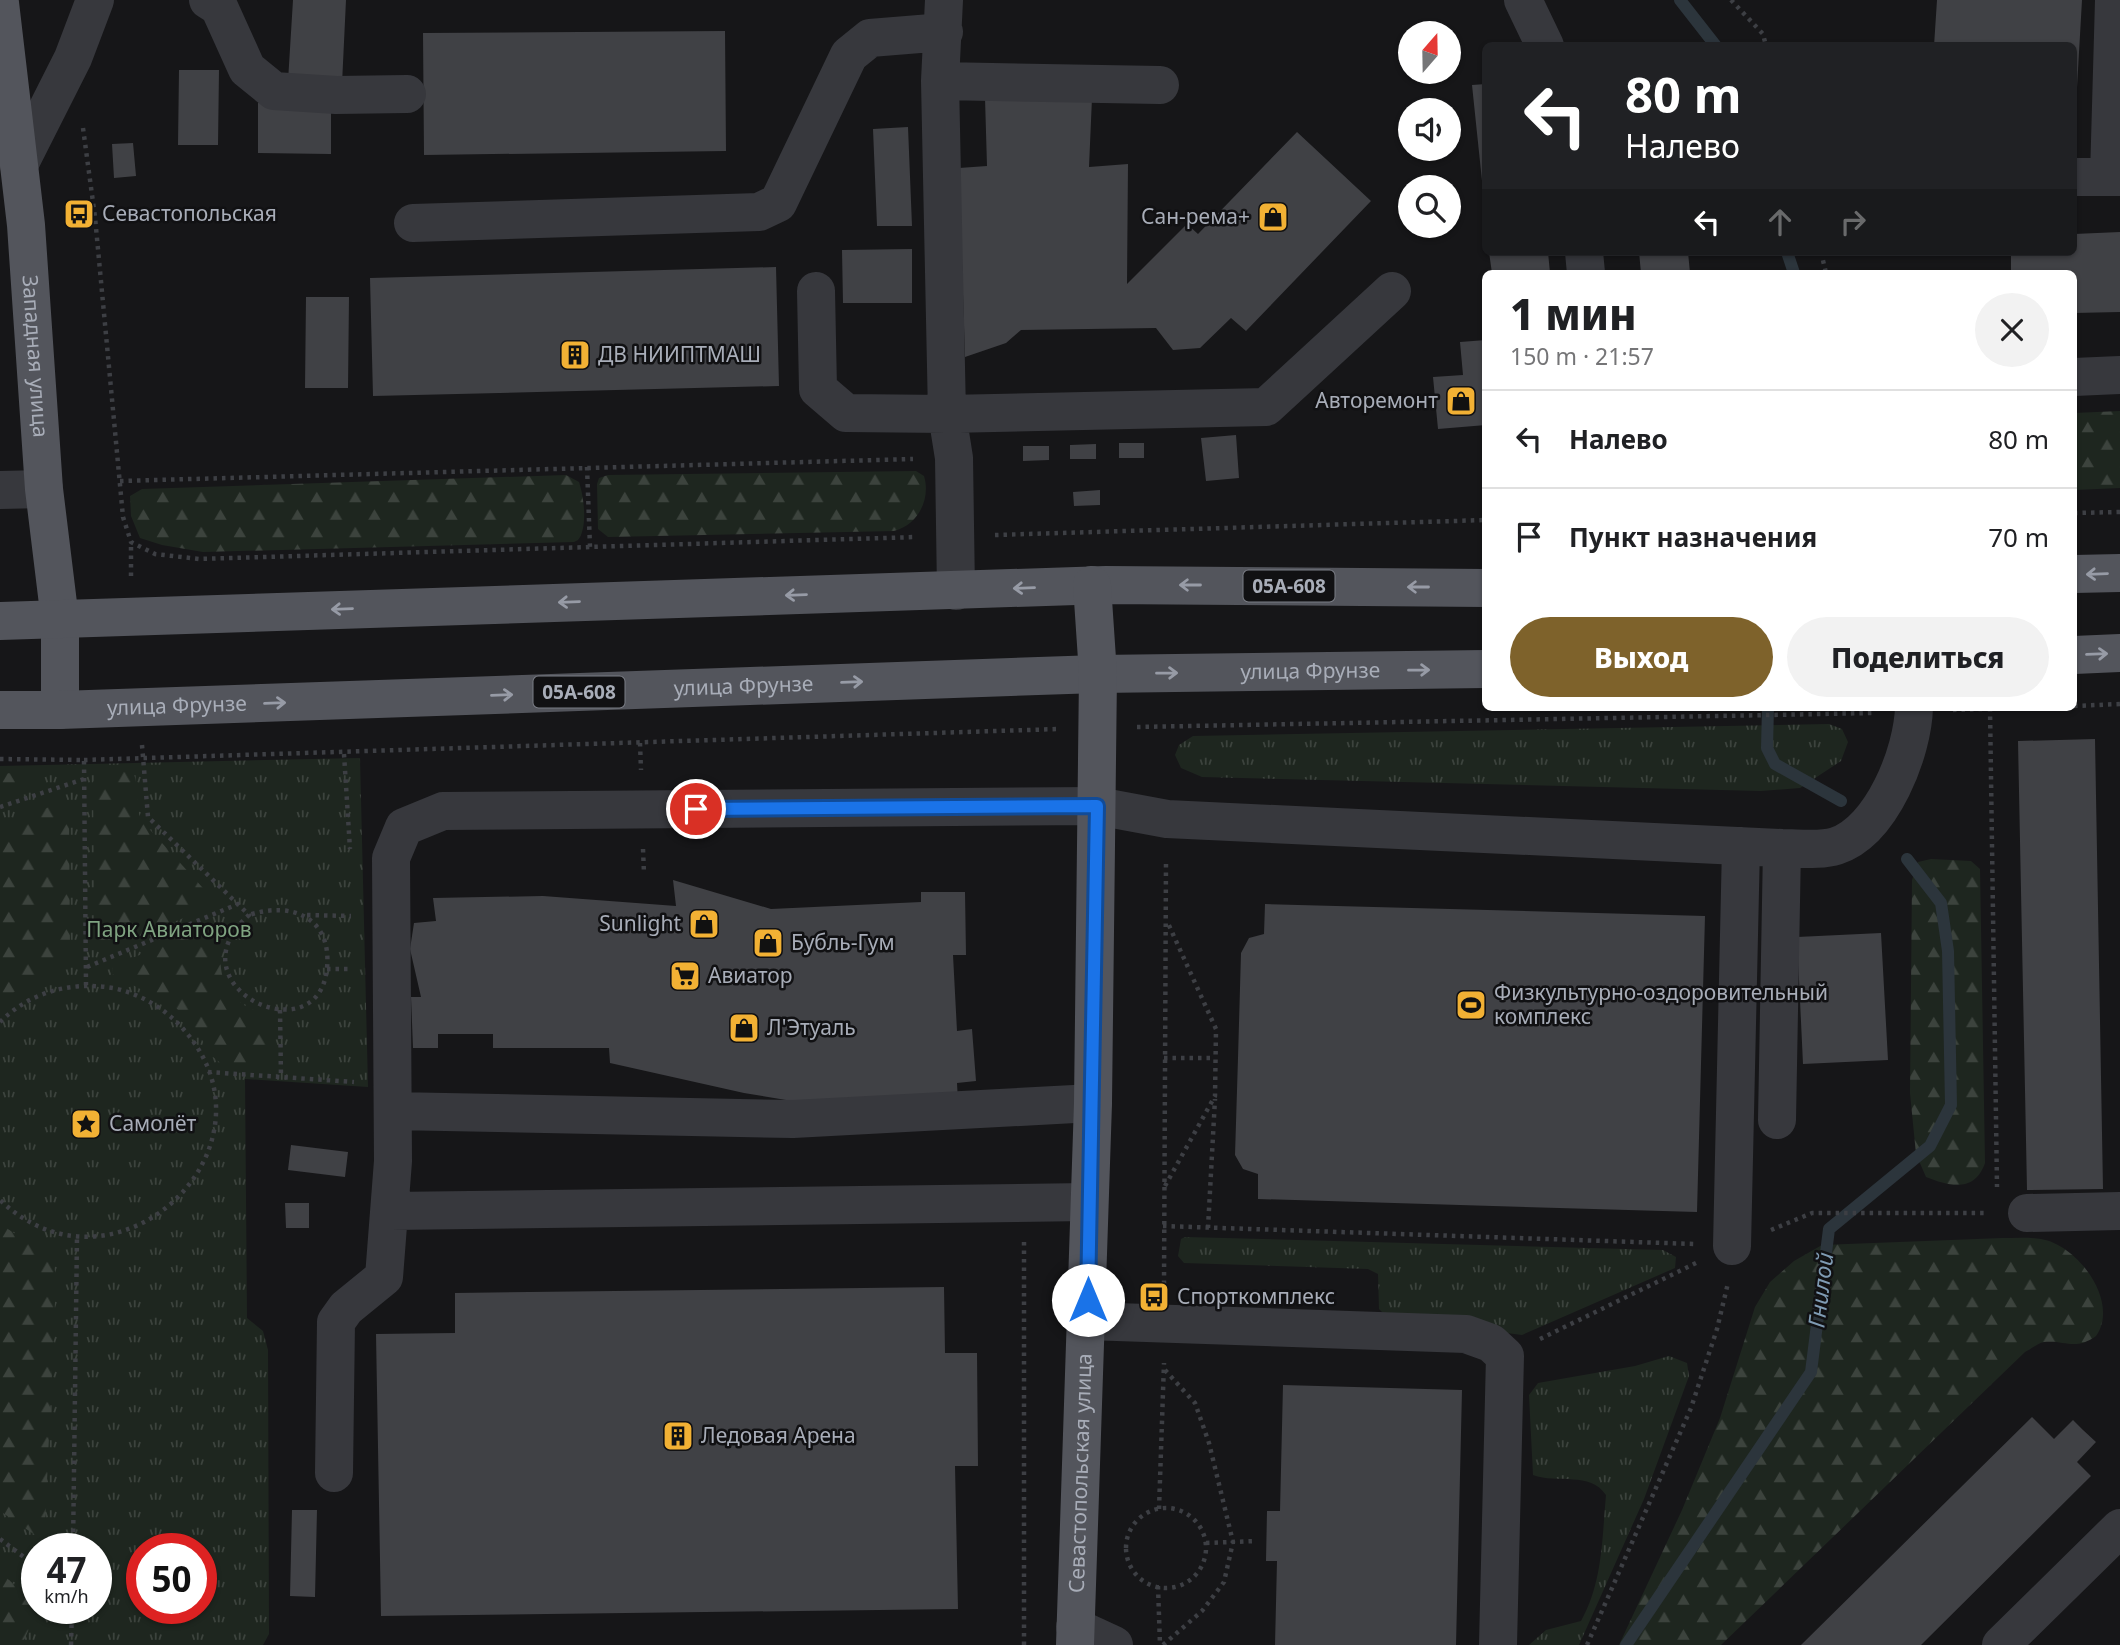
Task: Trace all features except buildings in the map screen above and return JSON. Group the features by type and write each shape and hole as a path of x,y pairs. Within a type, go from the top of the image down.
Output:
{"main road":[{"name":"Западная улица","path":"1,21 12,156 31,281 44,489 60,620 60,710"},
{"path":"2077,574 2120,573"},
{"name":"05А-608","path":"0,621 1092,585 1482,588"},
{"name":"Севастопольская улица","path":"1075,1636 1093,1103 1098,674 1092,585"},
{"path":"2077,654 2120,653"},
{"name":"улица Фрунзе","path":"0,710 136,708 1098,674 1482,669"}],"lane":[{"path":"12,156 73,58 95,0"},
{"path":"208,0 219,7 247,69 274,90 336,95 407,94"},
{"path":"1523,0 1543,42"},
{"path":"2101,177 2114,0"},
{"path":"413,223 759,212 778,203 849,55 870,38 940,12 947,414 954,458 953,536 956,591"},
{"path":"940,81 1160,85"},
{"path":"816,290 818,389 846,413 947,414 1266,407 1392,291"},
{"path":"2077,377 2120,375"},
{"path":"0,490 44,489"},
{"path":"334,1473 336,1322 345,1308 384,1277 391,1212 393,1098 391,858 404,827 443,811 1097,806 1167,819 1782,848 1835,847 1861,833 1888,798 1904,756 1913,711"},
{"path":"1732,1246 1741,846"},
{"path":"1777,1120 1782,848"},
{"path":"393,1098 793,1119 1093,1103"},
{"path":"391,1212 1088,1202"},
{"path":"2012,1213 2120,1212"},
{"path":"1087,1321 1466,1334 1492,1343 1505,1356 1498,1645"},
{"path":"2001,1645 2120,1528"},
{"path":"1075,1636 1114,1645"}],"path":[{"path":"1731,0 1763,34 1765,42"},
{"path":"82,124 95,217 123,517 131,542 131,616"},
{"path":"120,481 954,458"},
{"path":"587,467 590,547"},
{"path":"2077,513 2120,512"},
{"path":"131,542 155,554 199,559 1482,520"},
{"path":"2077,706 2120,705"},
{"path":"136,708 144,758 148,817 249,915"},
{"path":"1505,1356 1732,1246 1812,1213 2012,1213 1990,711"},
{"path":"0,758 84,760 1097,728 1784,715"},
{"path":"84,760 86,985"},
{"path":"0,807 84,779"},
{"path":"1159,1509 1165,1324 1163,1227 1167,819"},
{"path":"87,967 238,904"},
{"path":"306,915 323,934 327,969 322,987 312,1000 280,1010 262,1007 243,997 232,981 226,962 229,942 237,926 249,915 265,910 286,910 306,915 354,916"},
{"path":"1166,917 1216,1029 1208,1228"},
{"path":"0,1022 35,997 56,990 86,985 131,993 158,1007 191,1039 208,1072 215,1110 211,1140 201,1168 184,1193 161,1214 135,1228 105,1236 78,1236 32,1223 0,1200"},
{"path":"280,1010 281,1076"},
{"path":"1164,1058 1215,1058"},
{"path":"208,1072 281,1076 393,1098"},
{"path":"1165,1187 1215,1096"},
{"path":"1024,1202 1024,1645"},
{"path":"1163,1227 1732,1246"},
{"path":"73,1533 78,1236"},
{"path":"1587,1645 1691,1408 1727,1293 1732,1246"},
{"path":"1161,1645 1202,1611 1224,1582 1233,1542 1209,1443 1195,1403 1164,1368"},
{"path":"1159,1509 1175,1509 1193,1518 1206,1543 1204,1562 1193,1577 1176,1586 1158,1586 1144,1581 1134,1571 1126,1548 1136,1522 1147,1513 1159,1509"},
{"path":"0,1539 21,1555"},
{"path":"1206,1543 1256,1541"},
{"path":"1158,1586 1161,1645"},
{"path":"71,1645 72,1624"}],"green space":[{"path":"2120,411 2120,488 2077,490 2077,413"},
{"path":"916,471 924,476 924,502 910,523 894,531 608,537 598,529 597,484 599,478 608,475"},
{"path":"566,475 579,482 584,504 583,528 578,540 574,542 203,552 140,538 131,516 130,496 142,489"},
{"path":"1829,724 1842,729 1848,742 1841,761 1800,788 1761,791 1202,777 1181,768 1175,755 1179,745 1193,736"},
{"name":"Парк Авиаторов","path":"360,758 368,1087 245,1079 247,1318 263,1331 268,1350 269,1634 263,1645 0,1645 0,766"},
{"path":"102,769 132,770 135,776 138,809 142,821 212,898 205,909 107,950 100,949 95,943 93,782"},
{"path":"0,773 35,774 37,779 27,788 0,796"},
{"path":"58,804 65,806 69,812 70,953 61,971 30,982 0,1001 0,824"},
{"path":"1931,859 1971,861 1980,869 1985,1163 1975,1179 1961,1185 1926,1177 1916,1154 1910,1093 1912,880 1918,862"},
{"path":"214,924 221,925 225,933 221,953 224,982 235,998 265,1016 270,1022 273,1041 270,1065 223,1065 213,1057 190,1021 176,1008 112,974 113,966"},
{"path":"0,1224 53,1258 56,1278 45,1527 38,1533 32,1533 0,1511"},
{"path":"2036,1238 2055,1243 2081,1263 2099,1292 2103,1307 2102,1322 2096,1336 2076,1344 2044,1342 2025,1352 1721,1645 1619,1645 1682,1510 1720,1418 1755,1307 1770,1282 1794,1261 1822,1245"},
{"path":"1181,1239 1663,1250 1676,1257 1675,1268 1522,1335 1387,1317 1379,1309 1378,1274 1368,1269 1184,1263 1178,1256"},
{"path":"1669,1356 1687,1363 1689,1376 1644,1499 1579,1645 1529,1645 1546,1630 1581,1621 1598,1575 1606,1495 1591,1483 1582,1480 1533,1475 1529,1395 1538,1383 1635,1366"},
{"path":"0,1572 21,1592 21,1624 30,1624 23,1642 0,1645"}],"waterway":[{"name":"Гнилой","path":"1680,0 1713,42"},
{"name":"Гнилой","path":"1788,256 1793,270"},
{"name":"Гнилой","path":"1768,711 1767,748 1775,764 1841,801"},
{"name":"Гнилой","path":"1626,1645 1811,1372 1829,1229 1930,1146 1951,1105 1948,951 1941,903 1907,859"}],"place":[{"name":"Севастопольская","path":"79,214"},
{"name":"Сан-рема+","path":"1273,217"},
{"name":"ДВ НИИПТМАШ","path":"575,355"},
{"name":"Авторемонт","path":"1461,401"},
{"name":"Sunlight","path":"704,924"},
{"name":"Бубль-Гум","path":"768,943"},
{"name":"Авиатор","path":"685,976"},
{"name":"Физкультурно-оздоровительный комплекс","path":"1471,1005"},
{"name":"Л'Этуаль","path":"744,1028"},
{"name":"Самолёт","path":"86,1124"},
{"name":"Спорткомплекс","path":"1154,1297"},
{"name":"Ледовая Арена","path":"678,1436"}],"route":[{"path":"696,809 1097,806 1088,1300"}]}
